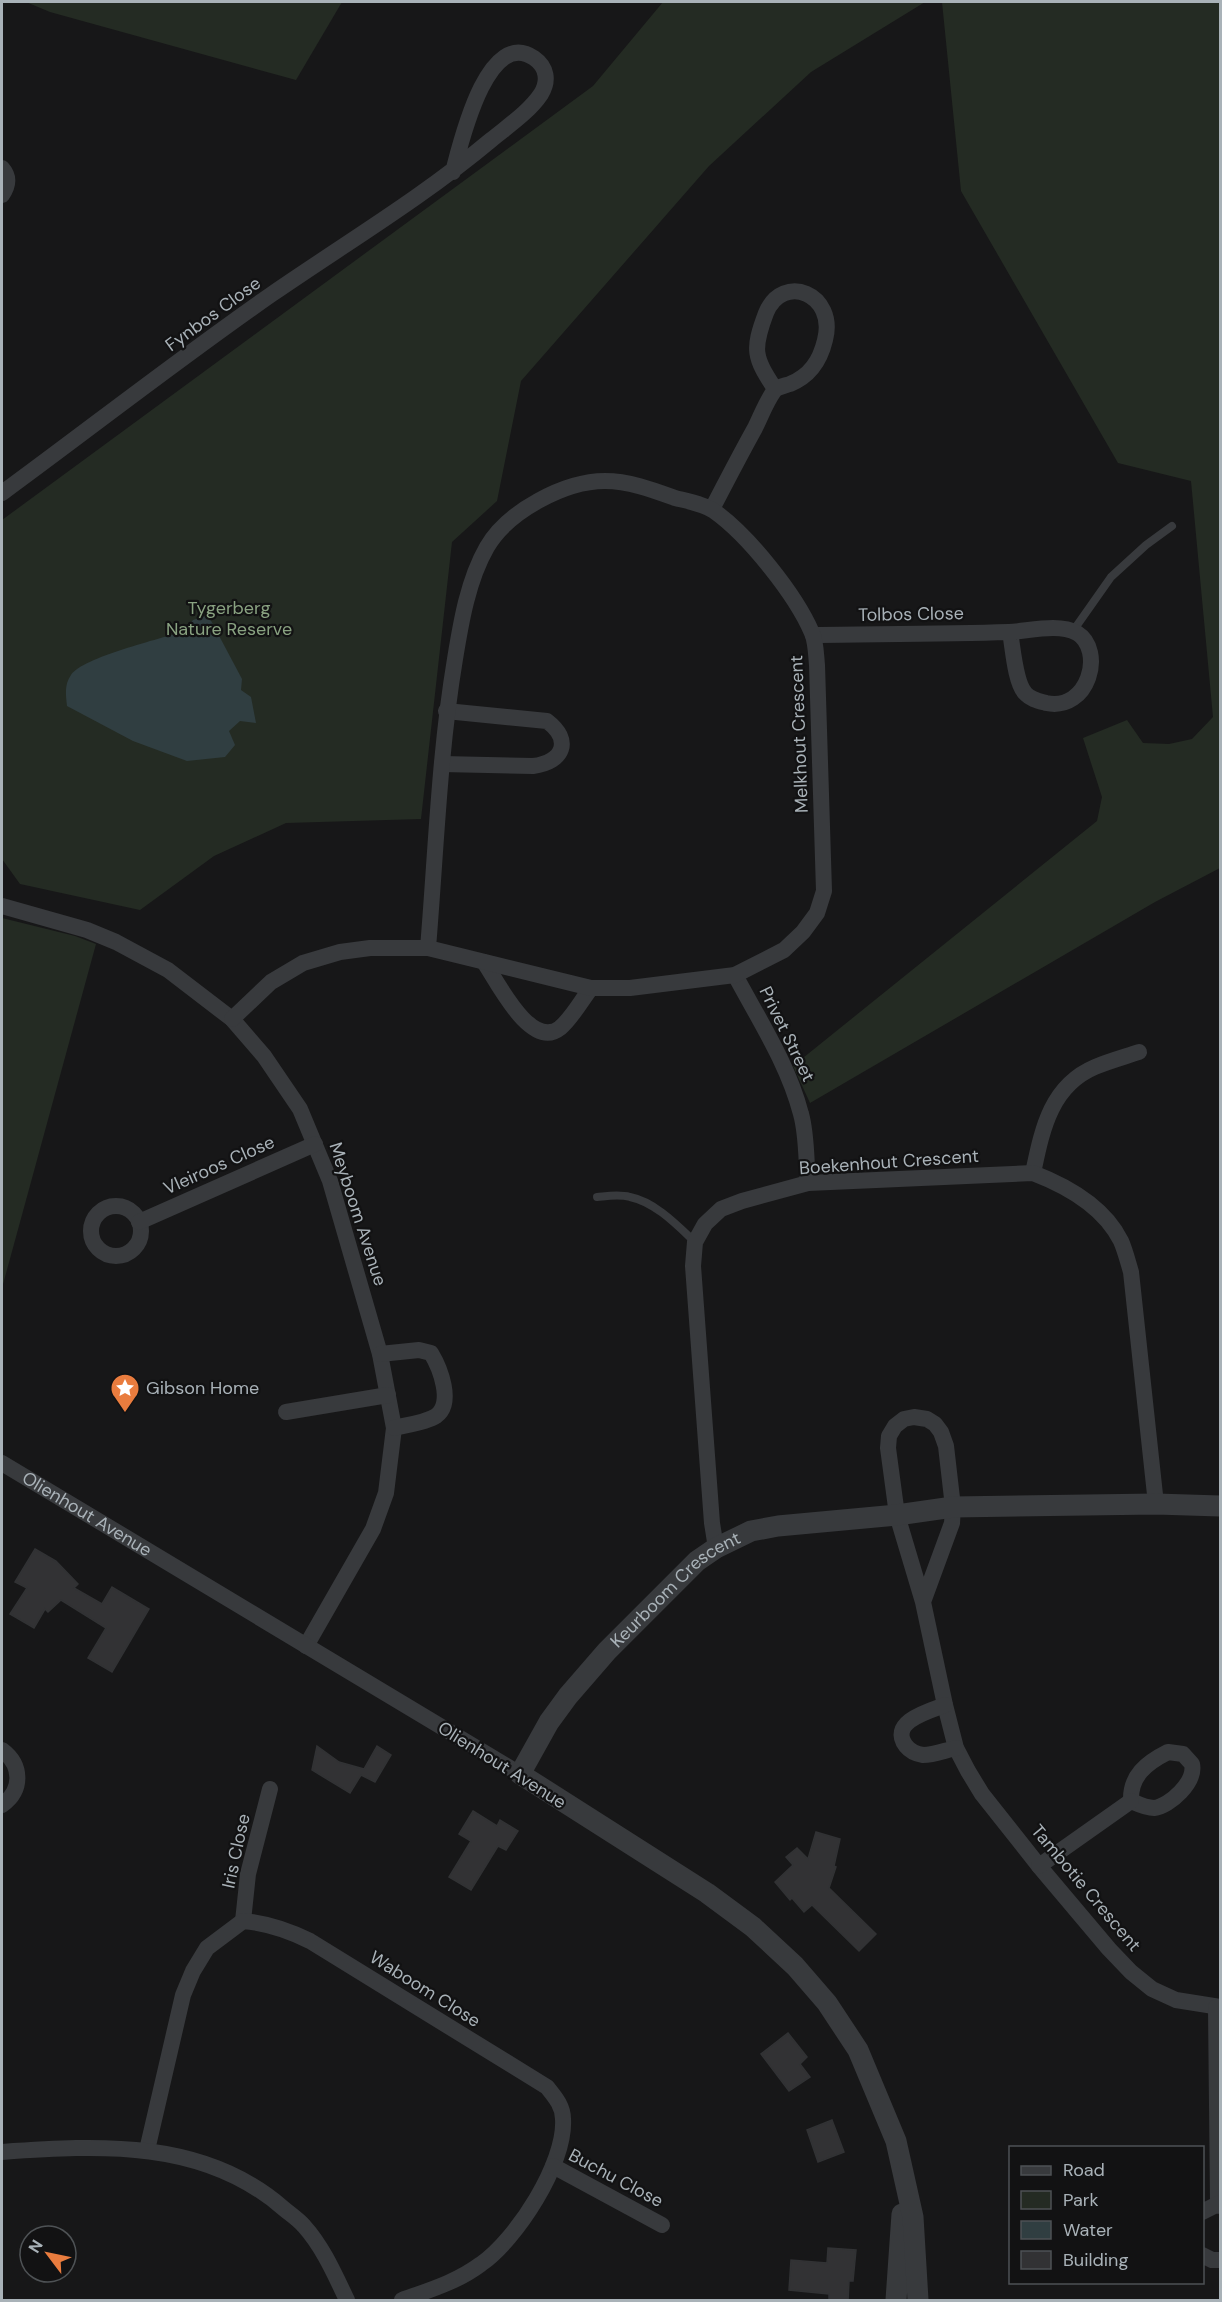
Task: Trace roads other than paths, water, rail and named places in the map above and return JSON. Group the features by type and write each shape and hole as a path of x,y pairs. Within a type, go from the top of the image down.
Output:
{"street":[{"name":"Fynbos Close","path":"2,494 271,295 453,172 530,108 540,95 546,85 546,74 542,65 534,58 525,54 514,54 502,60 491,72 471,106 453,172"},
{"path":"2,168 7,175 8,182 2,195"},
{"path":"712,509 775,389 806,376 821,354 826,337 827,321 824,310 817,300 796,291 776,298 769,306 756,348 758,361 775,389"},
{"name":"Melkhout Crescent","path":"232,1019 270,982 303,963 340,952 370,948 428,948 591,988 630,988 735,975 784,950 803,932 818,913 824,891 817,664 813,635 791,595 767,564 738,532 712,509 638,485 607,481 577,483 532,504 509,521 488,546 474,574 459,634 447,711 428,948"},
{"name":"Tolbos Close","path":"813,635 1063,629 1073,632"},
{"path":"1010,632 1019,683 1025,693 1048,704 1065,703 1077,697 1086,686 1090,656 1086,642 1073,632"},
{"path":"442,764 540,765 556,760 561,748 561,737 555,727 546,721 447,711"},
{"name":"Meyboom Avenue","path":"2,906 87,930 116,942 168,970 232,1019 281,1079 300,1109 315,1144 330,1181 380,1354 394,1428 386,1493 373,1528 306,1646"},
{"path":"484,962 520,1016 538,1032 548,1034 558,1030 591,988"},
{"name":"Privet Street","path":"735,975 786,1070 795,1092 802,1117 808,1183"},
{"path":"1033,1173 1042,1129 1053,1102 1071,1083 1093,1068 1139,1052"},
{"name":"Vleiroos Close","path":"139,1222 315,1144"},
{"name":"Boekenhout Crescent","path":"695,1242 705,1224 721,1209 808,1183 1033,1173 1059,1183 1105,1218 1121,1240 1131,1272 1156,1504"},
{"path":"695,1242 693,1266 712,1523 716,1548"},
{"path":"380,1354 419,1350 431,1353 438,1366 444,1388 444,1401 436,1416 394,1428"},
{"path":"286,1412 388,1395"},
{"path":"897,1515 888,1448 889,1436 895,1426 904,1419 914,1417 927,1419 941,1432 946,1446 953,1507 952,1523 923,1602"},
{"name":"Olienhout Avenue","path":"2,1463 520,1774 707,1893 753,1927 795,1966 827,2003 858,2050 896,2141 902,2165 914,2217 918,2301"},
{"name":"Keurboom Crescent","path":"520,1774 549,1722 585,1674 678,1578 716,1548 751,1531 953,1507 1156,1504 1221,1506"},
{"name":"Tambotie Crescent","path":"897,1515 923,1602 956,1748 982,1794 1039,1866 1131,1972 1152,1989 1176,2000 1218,2007"},
{"path":"945,1705 912,1718 905,1724 902,1732 903,1741 908,1749 923,1755 956,1748"},
{"path":"2,1750 15,1764 18,1774 14,1792 2,1805"},
{"name":"Iris Close","path":"243,1921 248,1874 270,1789"},
{"path":"1039,1866 1131,1801"},
{"path":"147,2150 183,1995 193,1971 207,1948 243,1921"},
{"name":"Waboom Close","path":"243,1921 285,1929 310,1941 547,2087 558,2101 564,2118 562,2138 553,2166 529,2212 508,2240 483,2263 456,2281 402,2301"},
{"path":"1204,2212 1219,2205 1218,2007"},
{"path":"2,2152 86,2147 147,2150 211,2165 247,2181 277,2202 304,2226 326,2257 347,2301"},
{"name":"Olienhout Avenue","path":"896,2301 900,2259 902,2165"},
{"name":"Buchu Close","path":"553,2166 662,2225"},
{"path":"1204,2256 1212,2260 1221,2260"}],"lane":[{"path":"1073,632 1111,577 1146,545 1172,526"},
{"path":"597,1197 619,1195 641,1201 658,1210 695,1242"}],"water":[{"path":"208,615 242,679 241,690 251,697 256,723 240,721 229,731 235,745 225,757 187,761 133,741 67,706 67,683 78,668 123,649 184,631 193,620"}],"place":[{"name":"Gibson Home","path":"125,1414"}],"park label":[{"name":"Tygerberg Nature Reserve","path":"229,618"}]}
